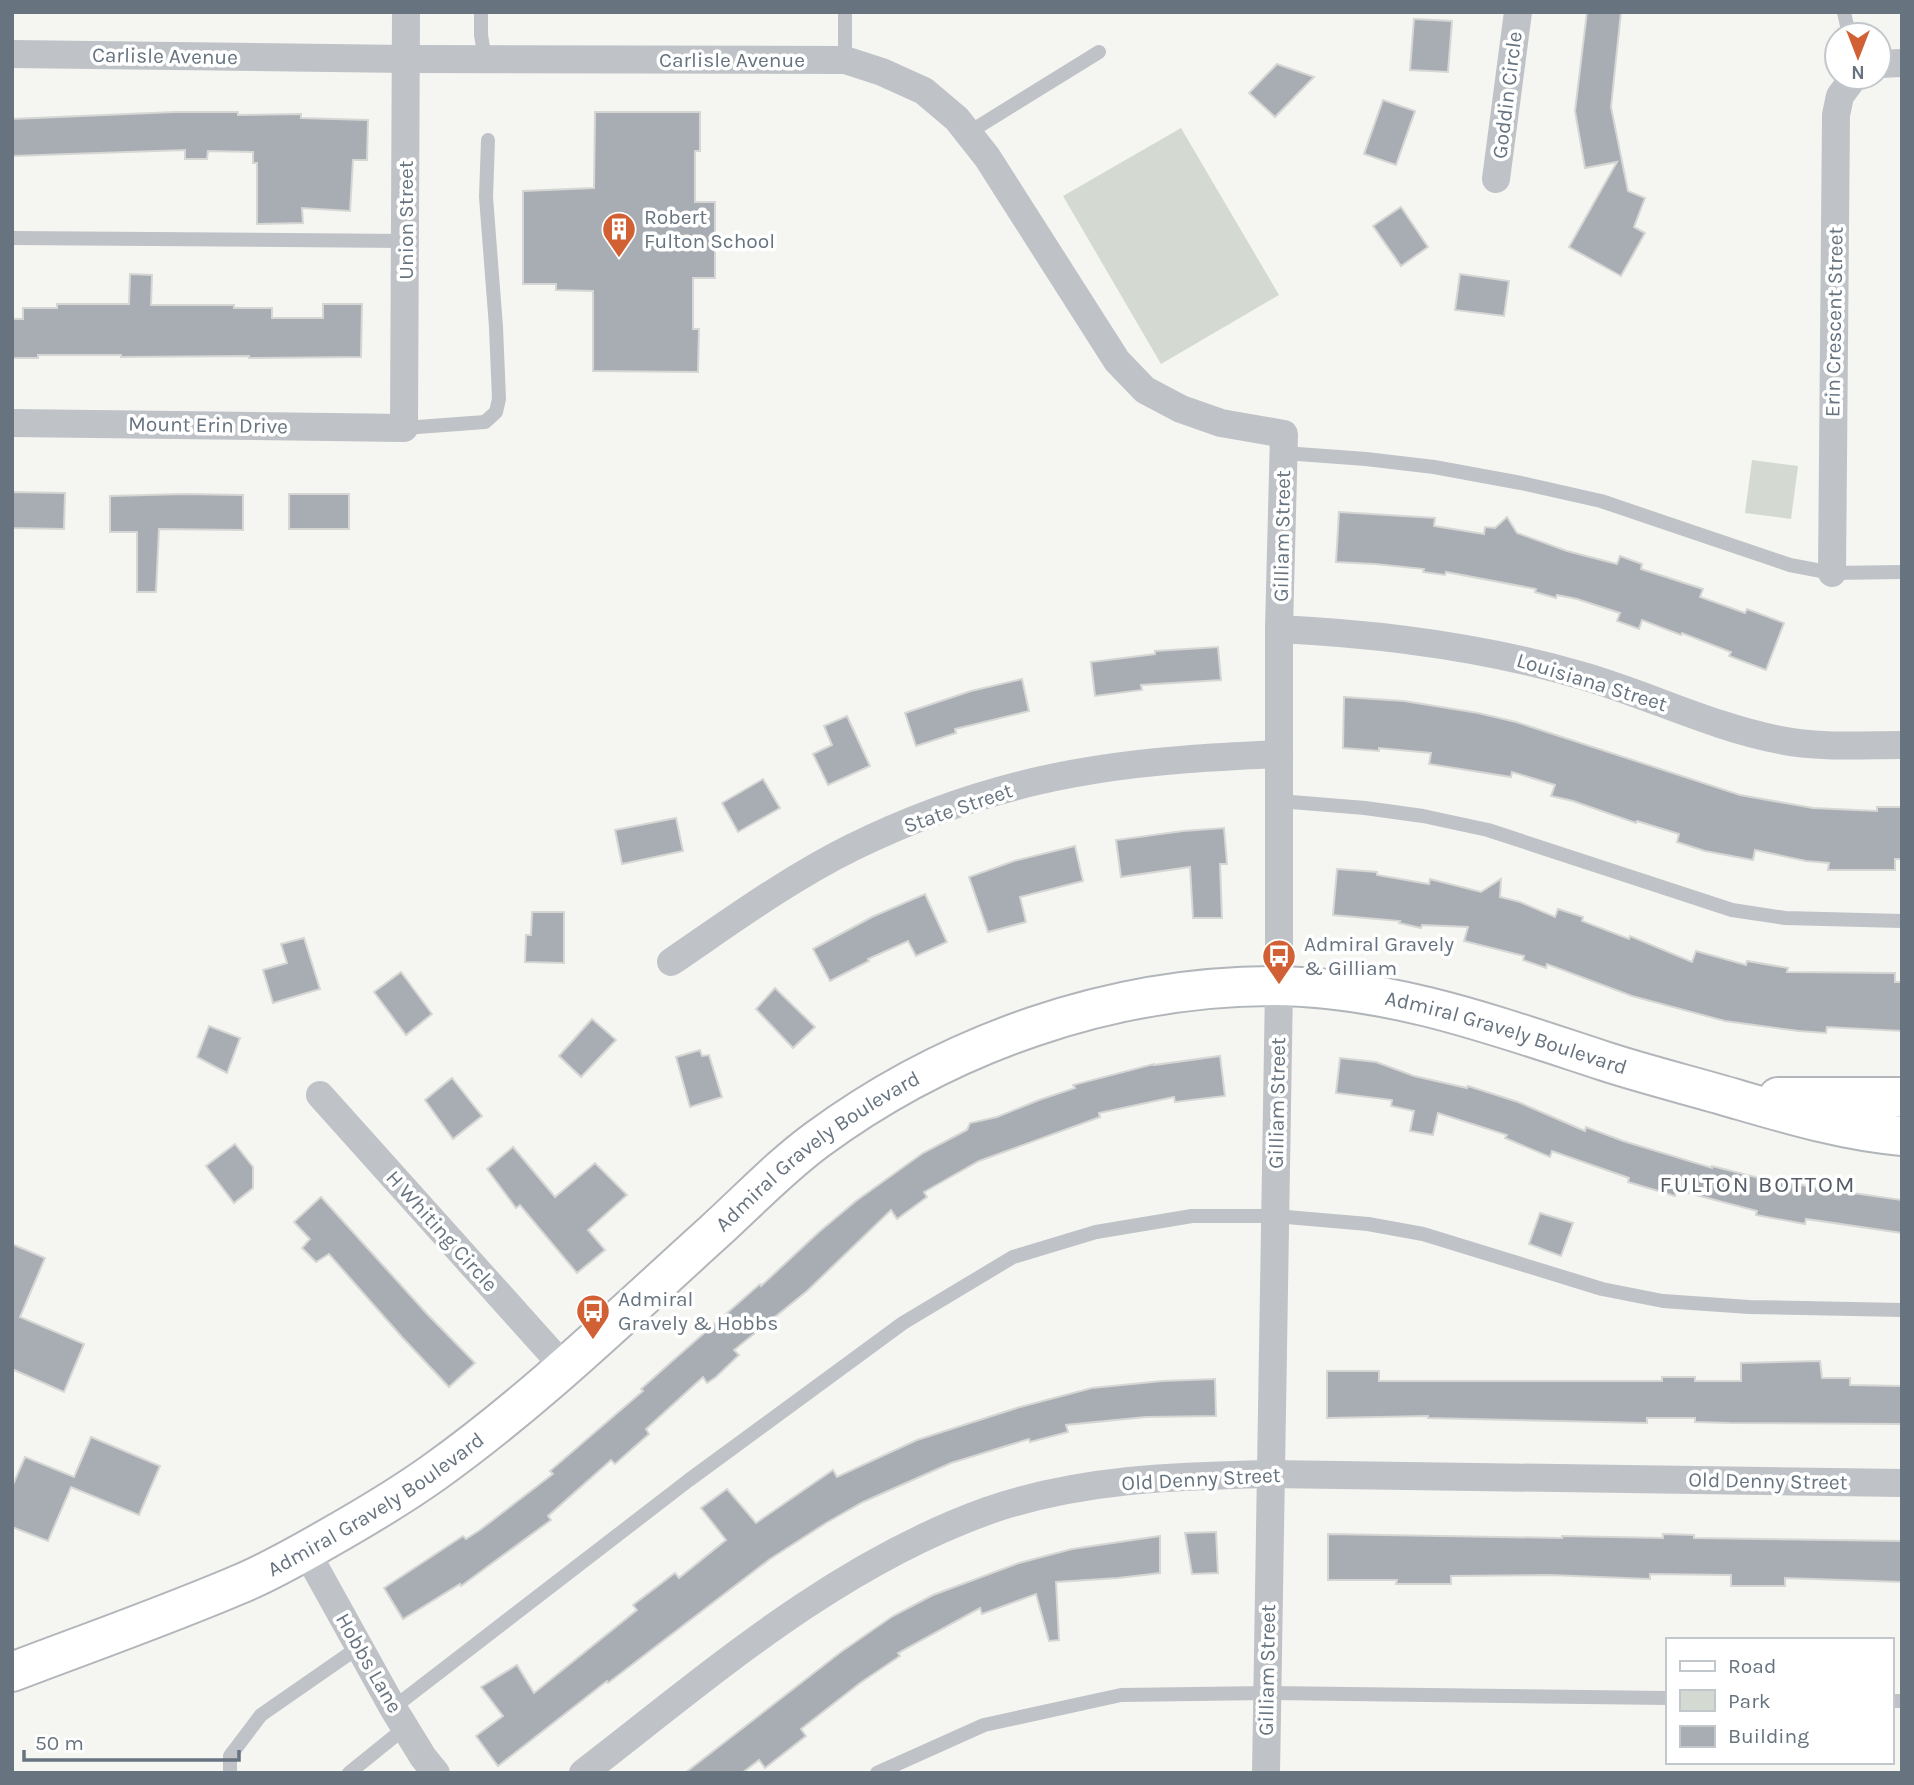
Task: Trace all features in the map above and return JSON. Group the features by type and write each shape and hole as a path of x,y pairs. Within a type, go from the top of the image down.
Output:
{"street":[{"name":"Union Street","path":"404,428 406,12"},
{"name":"Goddin Circle","path":"1496,179 1518,12"},
{"name":"Carlisle Avenue","path":"12,54 406,59 845,60 882,72 924,91 957,118 987,157 1117,361 1145,390 1181,409 1284,443"},
{"name":"Erin Crescent Street","path":"1832,573 1836,115 1844,91"},
{"name":"Mount Erin Drive","path":"12,423 404,428"},
{"name":"Gilliam Street","path":"1266,1773 1279,986 1279,629 1284,443"},
{"name":"Louisiana Street","path":"1279,629 1358,633 1508,656 1584,676 1723,724 1783,741 1807,744 1902,745"},
{"name":"State Street","path":"671,962 769,895 851,849 927,815 1004,790 1091,770 1185,758 1279,754"},
{"name":"Admiral Gravely Boulevard","path":"12,1672 245,1582 385,1506 433,1473 564,1367 814,1142 870,1104 928,1071 995,1039 1084,1012 1174,993 1279,986 1356,993 1406,1001 1467,1016 1631,1070 1811,1121 1902,1136"},
{"name":"H Whiting Circle","path":"320,1095 564,1367"},
{"name":"Admiral Gravely Boulevard","path":"1730,1097 1902,1097"},
{"name":"Old Denny Street","path":"583,1773 810,1600 866,1566 929,1535 989,1511 1049,1495 1115,1482 1197,1475 1902,1483"},
{"name":"Hobbs Lane","path":"306,1551 399,1718 436,1773"}],"lane":[{"path":"481,12 485,59"},
{"path":"845,12 845,60"},
{"path":"968,133 1099,52"},
{"path":"404,428 485,422 496,412 499,399 496,327 486,197 488,141"},
{"path":"12,238 406,241"},
{"path":"1284,443 1434,467 1601,501 1790,565 1832,573 1902,572"},
{"path":"1279,801 1376,809 1488,830 1732,910 1785,918 1902,921"},
{"path":"349,1773 399,1718 689,1480 903,1324 1013,1257 1096,1232 1192,1216 1275,1216 1368,1224 1423,1234 1602,1289 1663,1301 1749,1307 1902,1310"},
{"path":"230,1773 230,1756 261,1715 359,1647"},
{"path":"877,1773 984,1725 1121,1695 1267,1693 1666,1698"}],"green space":[{"path":"1181,128 1279,295 1161,364 1063,196"},
{"path":"1752,460 1798,466 1791,519 1745,513"}],"building":[{"path":"1587,12 1621,12 1611,107 1628,191 1645,198 1634,227 1645,233 1621,276 1569,247 1617,162 1585,168 1575,111"},
{"path":"1414,19 1452,21 1448,72 1410,70"},
{"path":"1277,64 1314,77 1275,117 1249,93"},
{"path":"1383,100 1415,111 1396,165 1364,154"},
{"path":"175,112 301,114 301,118 368,120 367,160 353,160 350,211 302,208 303,223 257,224 257,163 253,163 253,152 208,151 207,159 185,159 185,150 12,156 12,119"},
{"name":"Robert Fulton School","path":"595,112 700,112 700,151 695,151 695,202 715,202 715,278 693,278 693,329 699,329 698,372 593,371 593,291 556,290 556,284 523,284 523,191 594,188"},
{"path":"1401,207 1428,247 1401,266 1373,226"},
{"path":"130,274 152,275 151,305 234,305 234,308 272,308 272,318 323,318 323,304 362,304 361,357 38,355 38,358 12,358 12,319 23,319 23,308 57,308 57,304 129,304"},
{"path":"1460,274 1509,281 1504,316 1455,310"},
{"path":"12,492 65,493 64,529 12,528"},
{"path":"289,494 349,494 349,529 289,529"},
{"path":"243,495 243,530 159,529 156,592 137,592 137,532 110,532 110,496"},
{"path":"1339,512 1435,518 1434,526 1484,534 1485,527 1495,528 1507,517 1517,533 1567,551 1617,564 1620,556 1642,564 1641,569 1703,589 1700,597 1745,613 1747,609 1784,623 1766,670 1729,656 1731,652 1682,633 1681,635 1642,620 1639,629 1617,621 1620,613 1577,599 1557,595 1556,598 1535,592 1536,589 1446,572 1445,575 1423,572 1424,569 1336,562"},
{"path":"1218,647 1221,680 1141,685 1142,690 1095,696 1091,662 1155,654 1155,651"},
{"path":"1022,679 1029,711 955,729 956,733 916,746 905,713 971,691"},
{"path":"1344,697 1404,701 1516,722 1740,795 1813,808 1877,811 1877,807 1902,807 1902,859 1895,859 1895,870 1828,870 1829,863 1755,850 1753,860 1705,851 1677,842 1679,834 1551,796 1555,785 1512,772 1511,777 1429,764 1431,753 1343,748"},
{"path":"847,716 870,766 828,785 813,754 832,745 824,726"},
{"path":"763,779 780,808 738,832 722,803"},
{"path":"676,818 683,851 622,864 615,830"},
{"path":"1224,828 1227,864 1220,864 1222,918 1193,918 1190,867 1121,877 1116,840"},
{"path":"1075,846 1083,881 1020,897 1026,922 988,932 969,877 1014,861"},
{"path":"1337,869 1377,872 1377,875 1429,884 1430,879 1481,892 1501,879 1500,897 1520,902 1555,917 1558,909 1583,917 1582,921 1629,939 1630,936 1692,962 1696,951 1746,965 1747,961 1788,968 1787,972 1895,973 1895,982 1902,982 1902,1031 1827,1027 1826,1033 1725,1021 1632,996 1547,964 1546,968 1523,960 1524,956 1464,941 1468,927 1422,925 1421,928 1399,923 1400,921 1333,915"},
{"path":"925,894 947,942 916,956 908,941 868,959 869,961 830,981 813,949 872,917"},
{"path":"532,912 564,912 564,963 525,962 526,935 531,935"},
{"path":"304,938 320,989 273,1003 263,970 287,963 281,944"},
{"path":"401,972 432,1014 406,1035 374,992"},
{"path":"775,988 815,1027 793,1048 756,1009"},
{"path":"592,1019 616,1040 581,1077 559,1056"},
{"path":"209,1026 240,1038 227,1073 197,1057"},
{"path":"700,1050 702,1056 709,1055 722,1097 690,1107 676,1057"},
{"path":"1220,1056 1225,1096 1175,1102 1174,1097 1099,1113 1100,1117 979,1161 924,1192 927,1197 897,1219 891,1210 807,1291 734,1350 739,1355 716,1377 707,1383 703,1377 646,1429 649,1434 615,1464 611,1460 548,1516 551,1520 461,1586 460,1584 403,1619 384,1588 463,1536 466,1539 480,1530 553,1474 550,1471 819,1232 856,1201 923,1153 967,1130 970,1123 997,1117 1075,1088 1073,1085 1154,1064"},
{"path":"1340,1058 1376,1062 1414,1076 1467,1088 1468,1086 1518,1102 1585,1131 1586,1127 1712,1168 1763,1179 1902,1200 1902,1233 1806,1219 1805,1224 1756,1215 1757,1211 1677,1190 1675,1196 1628,1182 1629,1178 1552,1151 1550,1157 1505,1138 1507,1135 1438,1113 1433,1135 1410,1131 1414,1111 1391,1106 1392,1100 1336,1093"},
{"path":"452,1078 482,1116 453,1139 425,1100"},
{"path":"235,1144 253,1167 253,1188 234,1203 206,1166"},
{"path":"513,1147 555,1197 595,1163 627,1195 588,1230 605,1250 577,1273 520,1205 516,1208 487,1169"},
{"path":"321,1197 475,1363 449,1387 329,1254 316,1262 302,1248 310,1239 294,1222"},
{"path":"1540,1213 1573,1223 1561,1256 1529,1244"},
{"path":"12,1244 45,1258 20,1317 84,1344 64,1392 12,1369"},
{"path":"1820,1361 1822,1378 1850,1378 1850,1385 1902,1386 1902,1424 1695,1422 1695,1418 1647,1418 1647,1423 1428,1416 1327,1418 1327,1371 1379,1371 1379,1381 1662,1381 1662,1377 1695,1377 1695,1381 1741,1381 1741,1363"},
{"path":"1215,1379 1216,1416 1146,1417 1066,1425 1068,1432 1030,1442 1029,1439 951,1463 863,1502 770,1559 498,1766 476,1736 503,1716 481,1687 517,1665 534,1693 637,1610 633,1605 675,1573 679,1578 726,1540 701,1508 727,1489 756,1523 833,1470 837,1477 917,1440 1020,1407 1092,1388"},
{"path":"91,1437 160,1466 139,1515 71,1487 48,1541 12,1527 12,1487 25,1457 74,1477"},
{"path":"1216,1532 1218,1573 1192,1574 1185,1533"},
{"path":"1328,1534 1663,1538 1663,1534 1694,1535 1694,1538 1902,1541 1902,1582 1785,1578 1785,1586 1731,1586 1731,1575 1650,1574 1650,1579 1550,1575 1451,1576 1451,1584 1396,1584 1397,1580 1328,1580"},
{"path":"1160,1536 1160,1573 1056,1582 1059,1640 1049,1641 1036,1594 982,1614 980,1608 898,1653 900,1656 801,1729 806,1736 765,1768 759,1760 742,1773 685,1773 841,1652 893,1616 933,1595 1019,1563 1072,1549"}],"place":[{"name":"Robert Fulton School","path":"619,259"},
{"name":"Admiral Gravely & Gilliam","path":"1279,986"},
{"name":"Admiral Gravely & Hobbs","path":"593,1341"}],"district":[{"name":"FULTON BOTTOM","path":"1758,1184"}]}
